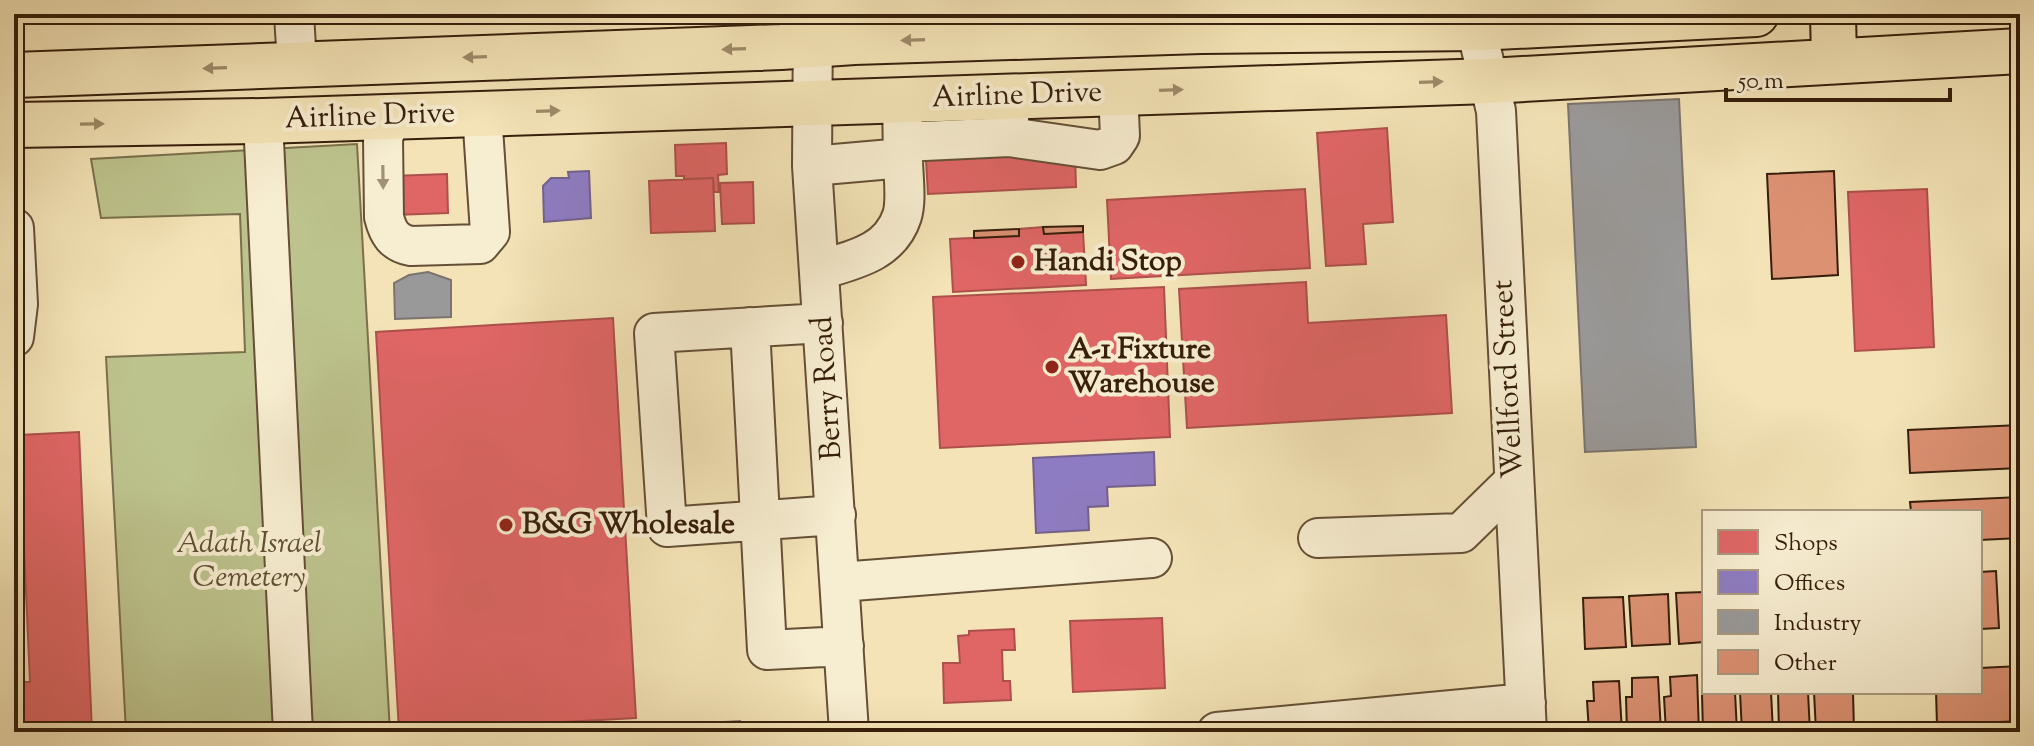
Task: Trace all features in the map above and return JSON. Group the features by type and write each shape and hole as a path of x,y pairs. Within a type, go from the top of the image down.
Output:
{"main road":[{"name":"Airline Drive","path":"14,75 781,47 812,29 1477,21 1756,14"},
{"path":"1833,14 1834,61"},
{"name":"Airline Drive","path":"14,125 263,121 812,103 903,133 1009,116 1118,91 1489,81 2020,51"},
{"path":"390,60 391,116"}],"street":[{"path":"294,14 297,64"},
{"name":"Wellford Street","path":"1477,21 1496,111 1526,718"},
{"name":"Berry Road","path":"812,29 812,166 849,732"},
{"path":"1009,116 1100,150 1114,145 1120,136 1118,91"},
{"path":"391,116 383,138 384,217 387,230 402,245 480,244 490,232 482,113"},
{"path":"263,121 293,732"},
{"path":"812,166 903,133 903,215 891,238 869,255 820,270"},
{"path":"14,228 18,304 14,337"},
{"path":"823,323 654,333 667,527 836,515"},
{"path":"750,327 767,650 844,646"},
{"path":"1318,538 1461,533 1514,481"},
{"path":"840,582 1152,558"},
{"path":"1217,732 1526,718"}],"green space":[{"name":"Adath Israel Cemetery","path":"357,144 390,732 126,732 106,357 245,352 240,214 101,218 91,159"}],"building: Shops":[{"path":"1387,128 1393,222 1363,224 1366,264 1326,266 1317,133"},
{"path":"726,143 727,174 718,175 719,192 714,192 713,178 684,179 684,176 676,176 675,145"},
{"path":"1075,153 1076,187 928,194 926,160"},
{"path":"447,174 448,213 394,215 392,176"},
{"path":"713,178 715,231 651,233 649,181"},
{"path":"753,182 754,223 722,224 720,183"},
{"path":"1305,189 1310,268 1111,279 1107,200"},
{"path":"1927,189 1934,347 1855,351 1848,192"},
{"name":"Handi Stop","path":"1043,227 1044,234 1083,232 1086,285 953,292 950,239 1019,236 1019,229"},
{"path":"1306,282 1308,323 1446,315 1452,413 1187,428 1179,289"},
{"name":"A-1 Fixture Warehouse","path":"1164,287 1170,437 940,448 933,297"},
{"name":"B&G Wholesale","path":"613,318 636,718 399,731 376,332"},
{"path":"79,432 92,732 14,732 14,682 30,682 19,435"},
{"path":"1162,618 1165,688 1073,692 1070,621"},
{"path":"1014,629 1015,650 1002,650 1003,681 1010,681 1011,700 944,703 943,663 960,663 958,636 969,635 969,631"}],"building: Offices":[{"path":"589,171 591,218 544,222 543,186 551,178 569,178 568,172"},
{"path":"1154,452 1155,485 1107,487 1108,506 1088,507 1089,530 1036,533 1033,458"}],"building: Industry":[{"path":"1679,99 1696,447 1585,452 1568,104"},
{"path":"428,272 451,280 451,317 395,319 394,283 409,275"},
{"path":"740,721 740,732 544,732"}],"building: Other":[{"path":"1834,171 1838,275 1772,279 1767,174"},
{"path":"1083,226 1083,232 1044,234 1043,227"},
{"path":"1019,229 1019,236 974,238 974,231"},
{"path":"2020,425 2020,468 1910,473 1908,430"},
{"path":"2020,497 2020,538 1982,540 1982,510 1911,510 1910,502"},
{"path":"1996,571 1999,628 1982,629 1982,572"},
{"path":"1702,592 1702,642 1679,644 1676,593"},
{"path":"1668,594 1670,644 1632,646 1629,596"},
{"path":"1623,597 1626,647 1585,649 1583,598"},
{"path":"2020,666 2020,721 1937,725 1936,694 1982,694 1982,668"},
{"path":"1697,675 1699,732 1666,732 1664,697 1671,696 1670,677"},
{"path":"1658,677 1661,732 1627,732 1626,697 1632,697 1632,678"},
{"path":"1619,681 1622,732 1589,732 1587,701 1594,701 1593,682"},
{"path":"1702,694 1735,694 1737,732 1703,732"},
{"path":"1740,694 1771,694 1773,732 1742,732"},
{"path":"1778,694 1808,694 1810,732 1779,732"},
{"path":"1814,694 1853,694 1854,731 1816,732"}],"place":[{"name":"Handi Stop","path":"1018,262"},
{"name":"A-1 Fixture Warehouse","path":"1052,367"},
{"name":"B&G Wholesale","path":"506,525"}]}
